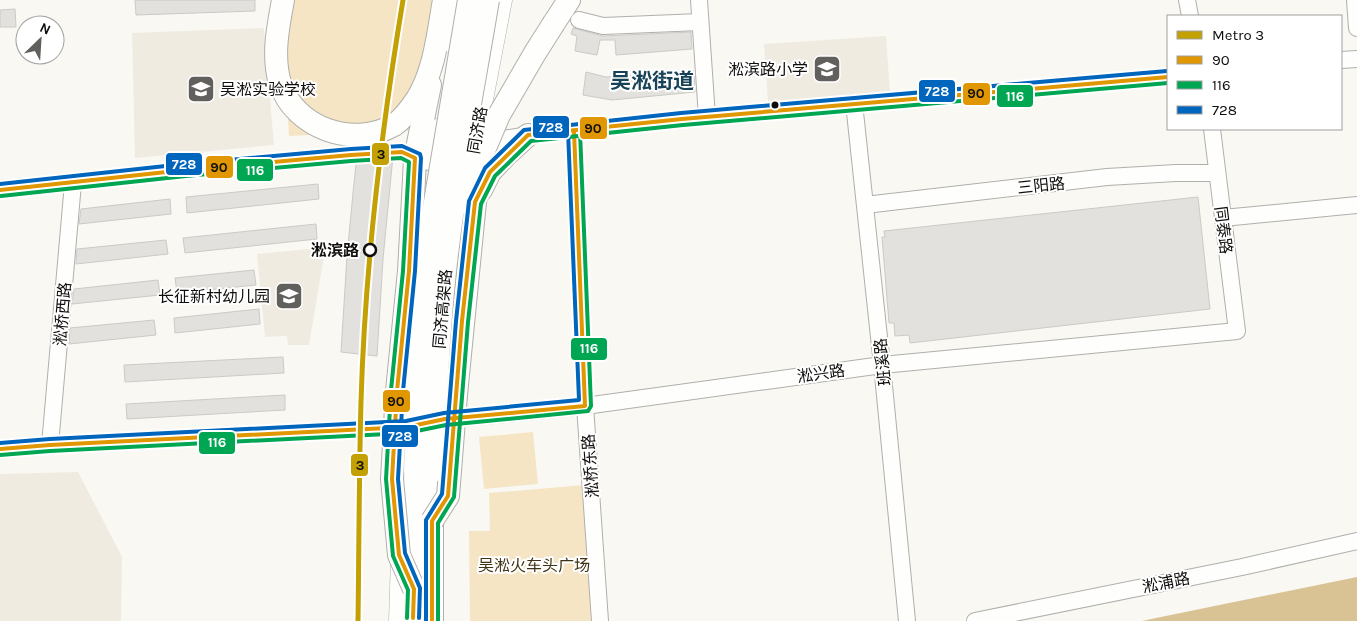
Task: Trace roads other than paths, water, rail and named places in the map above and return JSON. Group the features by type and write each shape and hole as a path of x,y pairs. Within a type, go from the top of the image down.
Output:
{"highway":[{"path":"283,0 276,49 276,67 281,85 290,102 312,124 341,134 351,135 368,134 394,124 404,116 417,99 427,79 434,55 444,0"},
{"path":"414,589 399,555 392,479 393,446 409,271 416,163 441,31 444,0"},
{"name":"同济高架路","path":"413,621 418,374 424,280 433,214 469,0"},
{"name":"同济高架路","path":"432,621 432,472 436,380 445,271 488,0"},
{"path":"452,218 468,196 480,160 499,115 534,53 574,10"},
{"path":"432,521 448,496 481,134"},
{"path":"475,202 490,172 528,135"}],"main road":[{"path":"399,621 416,163 437,129 453,39 457,0"},
{"name":"同济路","path":"440,621 437,538 444,419 460,246 481,134 502,0"},
{"name":"同济路","path":"481,134 514,0"}],"street":[{"path":"699,0 707,117"},
{"path":"1187,0 1190,15"},
{"path":"1355,0 1357,28"},
{"path":"574,10 603,26 700,22"},
{"path":"1342,60 1357,59"},
{"path":"481,134 528,135 854,103 1167,77"},
{"name":"班溪路","path":"854,103 907,621"},
{"name":"同泰路","path":"1212,130 1237,331"},
{"name":"淞桥东路","path":"574,131 585,406 600,621"},
{"path":"0,190 185,170 351,155"},
{"name":"三阳路","path":"865,204 1116,176 1217,172"},
{"name":"淞桥西路","path":"50,445 73,183"},
{"path":"1223,218 1357,205"},
{"name":"淞兴路","path":"0,449 407,427 444,419 585,406 882,365 1237,331"},
{"name":"淞浦路","path":"975,621 1233,569 1357,541"}],"tunnel":[{"path":"351,155 402,152"}],"metro line":[{"name":"3","path":"358,621 361,402 366,301 381,150 403,0"}],"place":[{"name":"淞滨路小学","path":"827,69"},
{"name":"吴淞实验学校","path":"201,89"},
{"name":"淞滨路","path":"370,250"},
{"name":"长征新村幼儿园","path":"289,296"}],"district":[{"name":"吴淞街道","path":"652,81"}],"park label":[{"name":"吴淞火车头广场","path":"534,565"}]}
